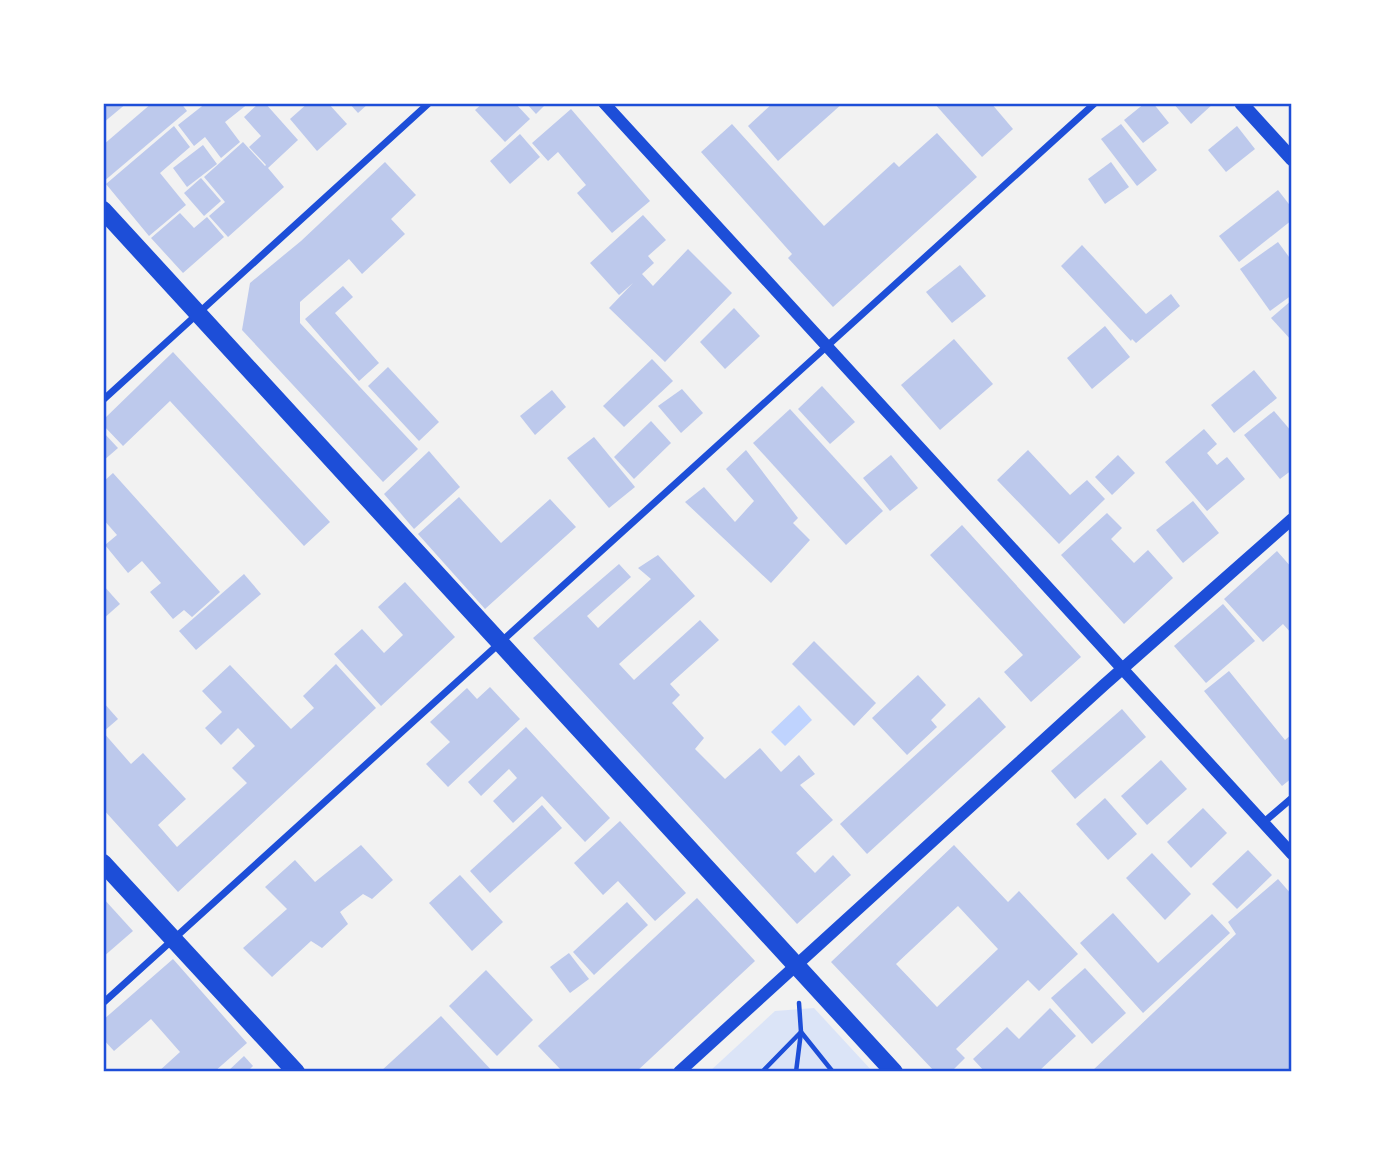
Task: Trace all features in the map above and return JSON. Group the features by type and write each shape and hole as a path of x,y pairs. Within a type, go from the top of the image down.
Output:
{"main road":[{"path":"1241,103 1292,159"},
{"path":"103,210 894,1072"},
{"path":"103,863 296,1072"}],"street":[{"path":"103,400 429,103"},
{"path":"604,103 1292,854"},
{"path":"103,1003 1095,103"},
{"path":"679,1072 1122,669 1292,519"},
{"path":"1263,823 1292,798"}],"path":[{"path":"796,964 801,1032 796,1072"},
{"path":"762,1072 801,1032"},
{"path":"801,1032 833,1072"}],"shaded area":[{"path":"814,1008 873,1072 709,1072 775,1011"}],"water":[{"path":"799,705 812,720 785,746 771,732"}],"building":[{"path":"103,103 127,103 103,123"},
{"path":"152,103 181,103 187,111 103,182 103,145"},
{"path":"206,103 249,103 225,122 240,142 221,158 205,137 194,146 178,125"},
{"path":"259,103 265,103 298,140 268,168 284,187 228,237 209,216 225,202 204,177 243,142 266,165 249,147 261,136 244,117"},
{"path":"308,103 328,103 347,124 317,151 290,119"},
{"path":"349,103 369,103 358,113"},
{"path":"483,103 515,103 530,119 505,142 475,110"},
{"path":"526,103 547,103 536,114"},
{"path":"773,103 843,103 778,161 748,126"},
{"path":"934,103 991,103 1013,129 982,157"},
{"path":"1145,103 1153,103 1169,123 1143,143 1124,120"},
{"path":"1173,103 1214,103 1191,124"},
{"path":"571,109 650,201 612,233 577,193 586,185 558,152 548,161 532,143"},
{"path":"732,124 824,226 894,162 899,167 937,133 977,177 833,307 788,258 792,254 701,152"},
{"path":"1121,124 1157,170 1137,186 1101,139"},
{"path":"174,126 190,147 160,173 186,205 149,236 106,184"},
{"path":"1237,126 1255,149 1226,172 1208,150"},
{"path":"520,134 540,157 510,184 490,161"},
{"path":"203,145 217,164 187,187 173,168"},
{"path":"385,162 416,195 391,219 405,234 362,274 349,259 300,302 300,323 418,449 383,482 242,330 250,283 301,241"},
{"path":"1111,162 1129,187 1105,204 1088,179"},
{"path":"201,178 221,201 204,216 184,193"},
{"path":"1278,190 1292,208 1292,220 1239,262 1219,236"},
{"path":"180,213 194,228 207,217 224,237 183,273 151,238"},
{"path":"643,215 666,240 648,256 654,263 642,274 653,286 688,249 732,293 665,362 609,308 633,283 619,295 590,263"},
{"path":"1278,242 1292,261 1292,295 1270,311 1240,269"},
{"path":"1082,245 1146,314 1171,294 1180,306 1136,343 1132,339 1131,341 1061,266"},
{"path":"960,265 986,296 952,323 926,292"},
{"path":"343,286 353,297 335,313 379,363 359,381 305,319"},
{"path":"1292,300 1292,341 1271,318"},
{"path":"734,308 760,336 725,369 700,342"},
{"path":"1105,326 1130,357 1092,389 1067,358"},
{"path":"954,339 993,384 940,430 901,385"},
{"path":"173,352 330,522 304,546 170,401 123,446 103,425 103,420"},
{"path":"652,359 673,381 624,427 603,406"},
{"path":"388,367 439,422 419,441 368,386"},
{"path":"1254,370 1277,398 1234,433 1211,405"},
{"path":"822,386 855,422 830,444 798,409"},
{"path":"682,389 703,413 681,433 658,406"},
{"path":"552,390 566,407 535,435 520,416"},
{"path":"790,409 883,511 846,545 753,443"},
{"path":"1274,411 1292,432 1292,470 1280,479 1244,435"},
{"path":"651,421 671,443 634,479 614,457"},
{"path":"1204,429 1217,444 1207,453 1217,465 1227,457 1245,479 1207,511 1165,462"},
{"path":"103,432 118,448 103,461"},
{"path":"594,437 635,487 609,508 567,458"},
{"path":"746,450 798,518 793,523 810,540 771,583 685,502 704,487 735,522 754,501 726,469"},
{"path":"1028,450 1070,495 1087,480 1105,499 1059,544 997,480"},
{"path":"429,451 460,487 414,529 384,494"},
{"path":"891,455 918,488 890,511 863,478"},
{"path":"1118,455 1135,473 1112,495 1095,477"},
{"path":"113,473 220,592 192,617 184,610 173,619 150,592 161,583 142,561 128,573 105,545 117,535 103,519 103,482"},
{"path":"459,497 501,543 550,499 576,527 485,609 418,534"},
{"path":"1193,501 1219,533 1183,563 1156,530"},
{"path":"1107,513 1122,528 1111,539 1134,563 1148,550 1173,578 1124,624 1061,555"},
{"path":"962,525 1081,657 1031,702 1004,672 1023,655 930,555"},
{"path":"1277,551 1292,568 1292,634 1283,624 1263,642 1224,599"},
{"path":"658,555 695,596 619,664 634,680 700,620 719,640 670,684 680,695 672,703 704,738 695,749 725,779 760,748 781,772 799,755 815,774 800,785 833,820 796,853 815,873 833,855 851,875 797,924 533,638 619,564 631,577 587,616 598,628 651,579 638,568"},
{"path":"244,574 261,594 196,650 179,631"},
{"path":"405,582 455,637 381,706 334,654 362,629 384,653 403,635 378,607"},
{"path":"103,585 120,604 103,619"},
{"path":"1223,604 1255,641 1206,683 1174,646"},
{"path":"814,641 876,703 854,726 792,664"},
{"path":"336,664 376,708 178,892 103,809 103,732 131,764 143,753 186,799 158,825 177,847 247,783 232,768 255,746 238,728 221,745 205,728 222,712 202,691 230,665 291,729 314,708 303,696"},
{"path":"1229,671 1285,740 1292,734 1292,778 1282,786 1204,691"},
{"path":"918,675 946,705 931,720 937,727 907,755 872,718"},
{"path":"490,687 520,719 448,787 426,764 450,742 430,722 467,688 477,699"},
{"path":"979,697 1006,727 867,854 840,824"},
{"path":"103,702 118,719 103,732"},
{"path":"1122,709 1146,737 1075,799 1051,771"},
{"path":"526,727 610,818 585,842 542,796 513,823 493,801 517,778 509,769 481,796 468,782"},
{"path":"1161,760 1187,789 1147,825 1121,796"},
{"path":"1105,798 1137,834 1108,860 1076,824"},
{"path":"542,805 562,828 490,893 470,871"},
{"path":"1203,808 1227,833 1191,868 1167,842"},
{"path":"620,821 686,893 655,921 618,881 603,895 574,863"},
{"path":"361,845 393,880 372,899 363,894 340,912 348,924 322,948 311,941 272,977 243,948 287,909 265,887 295,860 315,882"},
{"path":"954,845 1008,902 1019,891 1078,954 1039,991 1028,980 956,1049 965,1058 951,1072 935,1072 831,962","holes":["958,906 998,949 937,1007 896,964"]},
{"path":"1248,850 1272,875 1237,909 1212,884"},
{"path":"1152,853 1191,894 1165,920 1126,878"},
{"path":"460,875 503,922 472,951 429,903"},
{"path":"1278,879 1292,895 1292,1072 1091,1072 1236,934 1228,922"},
{"path":"103,898 133,931 103,957"},
{"path":"697,898 755,961 636,1072 563,1072 538,1046"},
{"path":"627,902 648,925 594,975 573,952"},
{"path":"1113,913 1158,963 1212,914 1230,933 1143,1013 1080,943"},
{"path":"569,953 589,979 570,993 550,967"},
{"path":"173,959 247,1043 214,1072 158,1072 180,1052 151,1019 114,1051 103,1039 103,1020"},
{"path":"1085,968 1126,1013 1092,1044 1051,998"},
{"path":"486,970 533,1020 497,1056 449,1006"},
{"path":"1050,1008 1076,1036 1038,1072 985,1072 973,1059 1007,1027 1019,1039"},
{"path":"441,1016 493,1072 380,1072"},
{"path":"244,1056 253,1066 247,1072 227,1072"}]}
